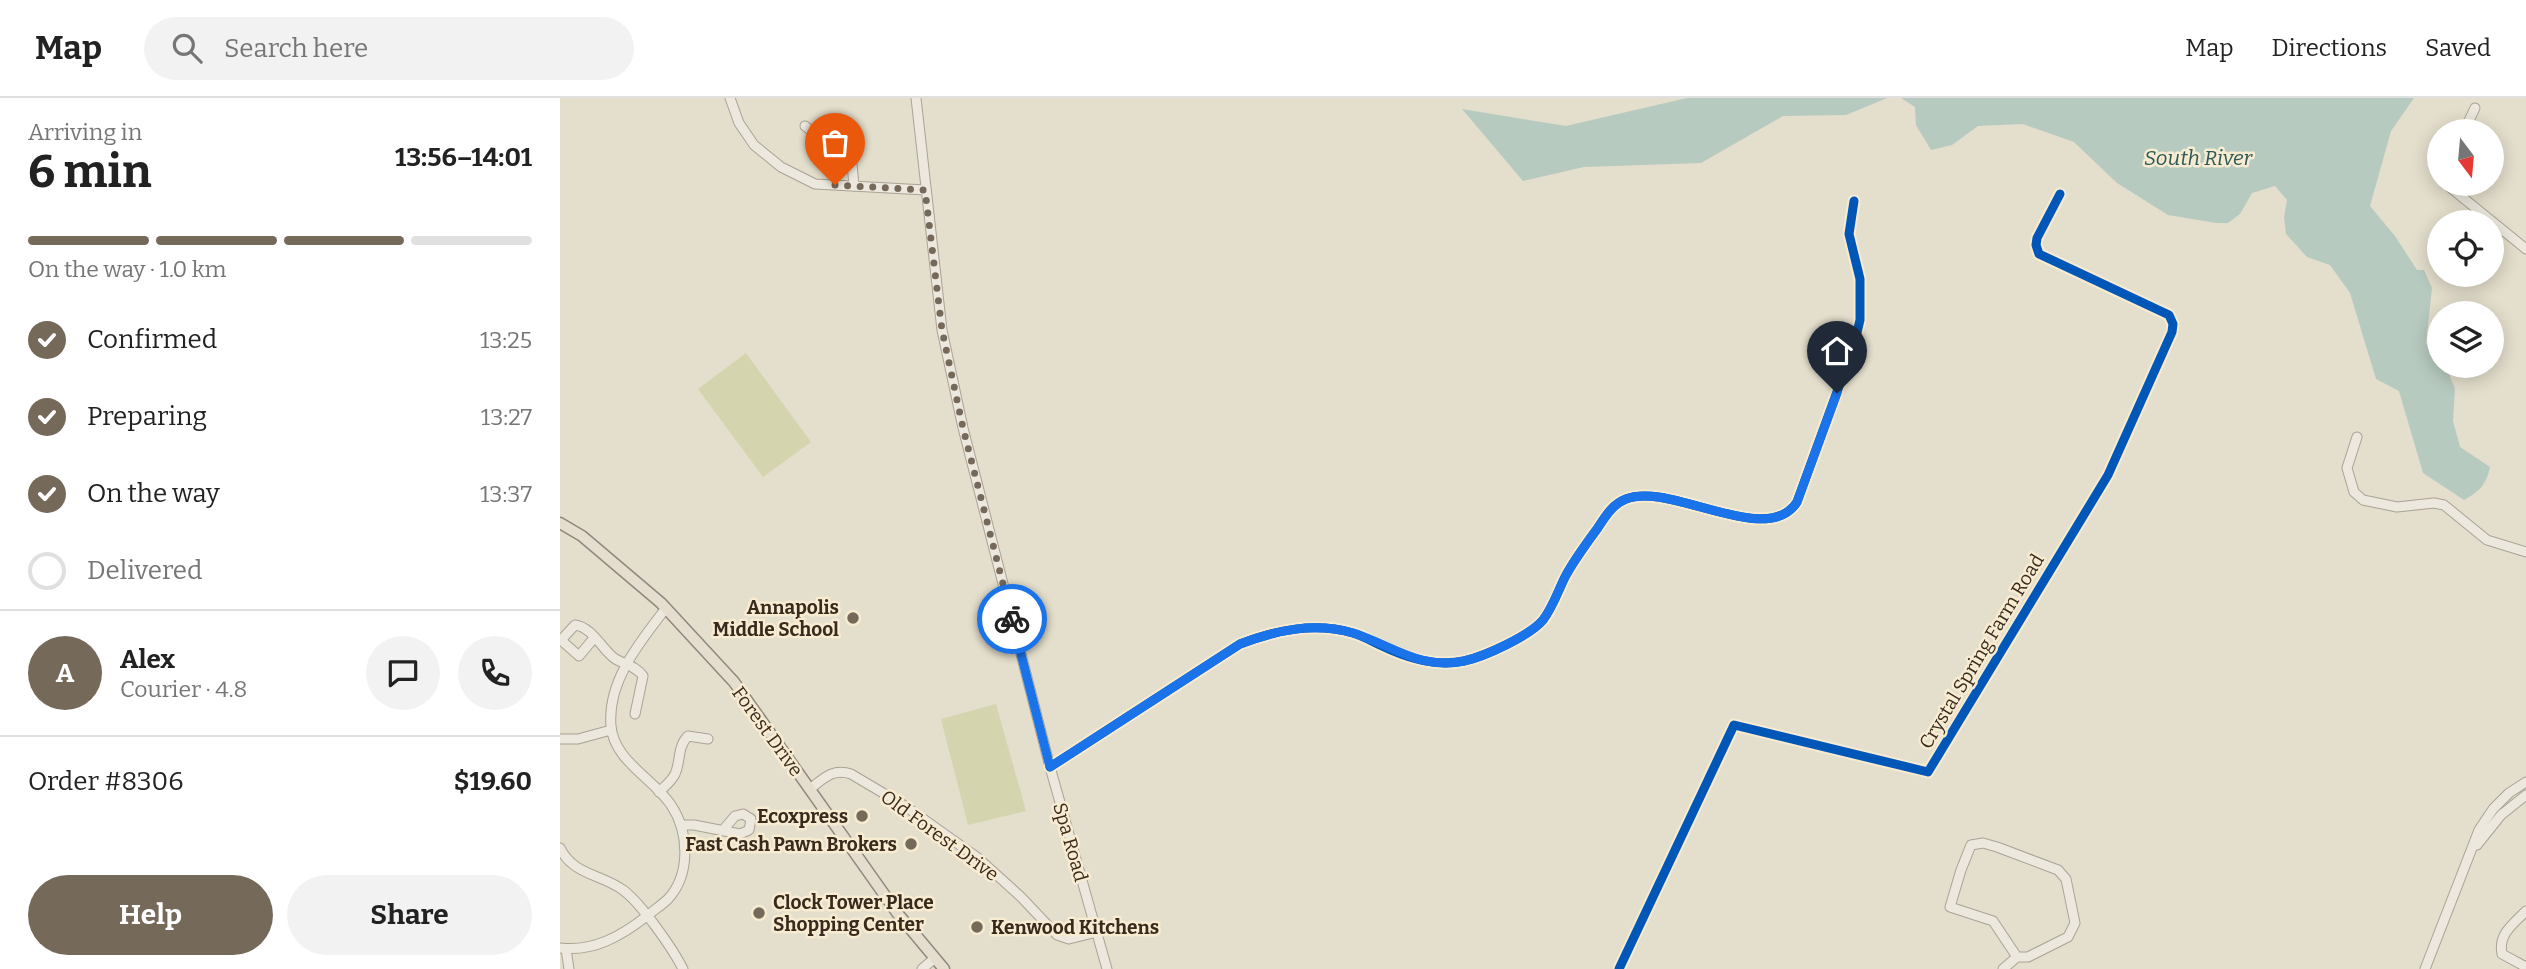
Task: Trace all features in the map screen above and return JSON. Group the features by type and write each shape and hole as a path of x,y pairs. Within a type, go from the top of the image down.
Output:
{"main road":[{"name":"Forest Drive","path":"560,523 582,536 666,608 734,682 898,914 944,969"}],"street":[{"path":"730,98 739,124 754,145 781,167 815,184 925,190"},
{"name":"Spa Road","path":"916,98 942,330 963,428 1050,767 1107,969"},
{"path":"2470,119 2475,108"},
{"path":"805,126 852,164 854,186"},
{"name":"Crystal Spring Farm Road","path":"1619,969 1734,725 1928,772 2108,475 2172,332 2173,324 2169,315 2039,254 2037,238 2060,194"},
{"path":"2461,196 2526,249"},
{"path":"1050,767 1240,644 1275,632 1312,628 1348,632 1401,655 1443,663 1468,660 1489,652 1541,622 1592,535 1610,511 1627,498 1650,497 1761,518 1779,516 1789,511 1797,502 1812,462 1854,345 1860,320 1860,279 1849,234 1854,201"},
{"path":"2357,437 2347,468 2354,492 2363,500 2397,507 2434,503 2444,505 2487,541 2526,552"},
{"path":"569,969 563,948 596,945 611,940 646,916 668,898 676,886 686,856 681,825 670,804 632,766 611,730 612,700 626,664 666,608"},
{"path":"594,638 614,658 638,669 643,676 635,714"},
{"path":"560,739 578,739 611,730"},
{"path":"659,792 676,772 682,742 688,736 708,739"},
{"name":"Old Forest Drive","path":"810,789 834,771 851,774 907,808 978,858 1057,935 1069,939 1097,932"},
{"path":"2425,969 2479,830 2493,809 2509,793 2526,782"},
{"path":"2468,858 2501,815 2526,795"},
{"path":"681,825 723,830"},
{"path":"2003,969 2017,957 2028,957 2068,937 2075,923 2066,879 2058,870 2034,859 1983,843 1971,845 1950,907 1993,921 2017,957"},
{"path":"560,848 570,863 579,869 624,890 669,945 683,969"},
{"path":"2526,911 2505,931 2501,945 2502,954 2526,967"},
{"path":"922,969 934,958"}],"green space":[{"path":"746,353 811,442 763,477 698,389"},
{"path":"996,704 1026,811 968,825 941,719"}],"water":[{"path":"1687,98 1887,98 1846,115 1783,116 1701,163 1584,167 1523,181 1462,109 1566,126"},
{"name":"South River","path":"1901,98 2414,98 2391,131 2370,206 2395,236 2417,270 2424,270 2427,287 2432,288 2431,301 2427,301 2427,378 2451,378 2455,389 2453,421 2460,447 2490,467 2484,483 2464,500 2423,473 2399,391 2376,379 2350,293 2330,265 2307,257 2286,234 2284,217 2287,200 2275,186 2252,193 2240,214 2228,223 2168,215 2117,183 2074,142 2023,124 1978,126 1952,145 1931,150 1916,125 1915,107"}],"cycle path":[{"path":"1619,969 1734,725 1928,772 2108,475 2172,332 2173,324 2169,315 2039,254 2037,238 2060,194"},
{"path":"1050,767 1240,644 1268,635 1296,629 1338,630 1357,634 1412,658 1443,663 1464,661 1506,645 1543,620 1580,552 1609,511 1626,499 1645,496 1667,498 1741,517 1764,519 1783,515 1797,502 1854,345 1860,320 1860,279 1849,234 1854,201"}],"way so far":[{"path":"835,185 925,190 942,330 963,428 1012,619"}],"place":[{"name":"Annapolis Middle School","path":"853,618"},
{"name":"Ecoxpress","path":"862,816"},
{"name":"Fast Cash Pawn Brokers","path":"911,844"},
{"name":"Clock Tower Place Shopping Center","path":"759,913"},
{"name":"Kenwood Kitchens","path":"977,927"}],"route":[{"path":"1012,619 1050,767 1240,644 1275,632 1312,628 1341,631 1417,659 1443,663 1468,660 1526,633 1541,622 1592,535 1614,506 1627,498 1650,497 1770,519 1789,511 1797,502 1837,393"}]}
